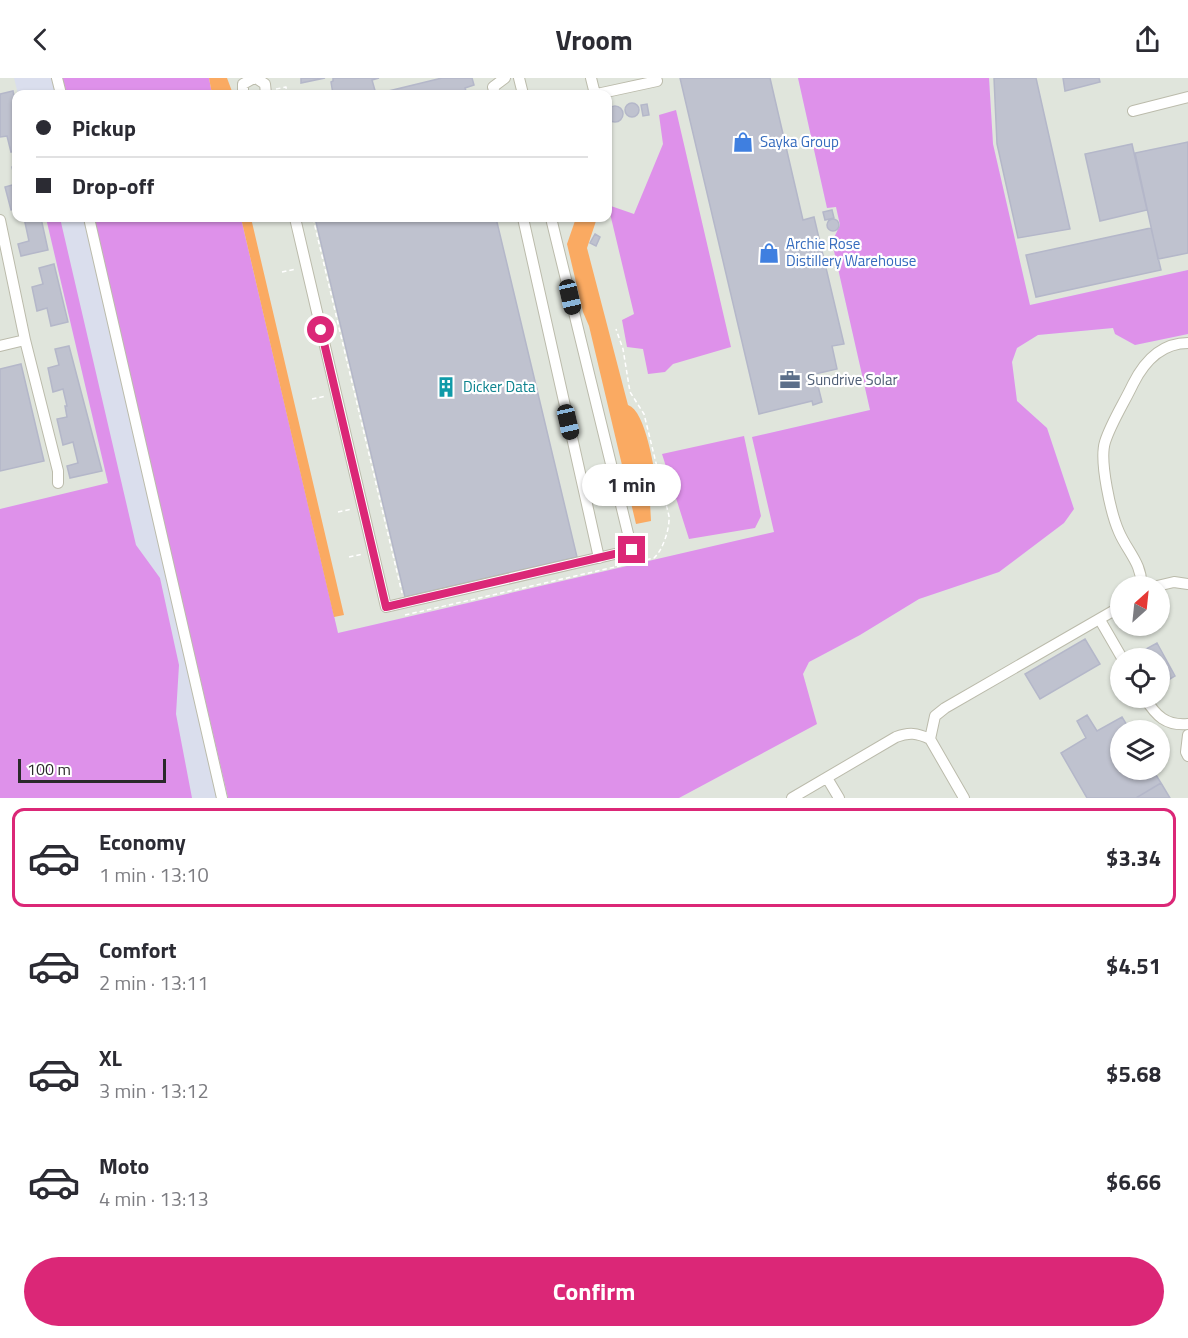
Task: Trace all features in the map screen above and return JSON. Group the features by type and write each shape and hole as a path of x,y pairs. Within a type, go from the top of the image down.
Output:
{"street":[{"path":"494,90 493,87 505,78"},
{"path":"612,91 657,81 656,78"},
{"path":"249,79 265,84 266,90"},
{"path":"1132,111 1188,97"},
{"path":"0,220 25,340 57,464 58,483"},
{"path":"90,222 222,798"},
{"path":"296,222 386,607 632,550 552,222"},
{"path":"523,222 599,558"},
{"path":"0,346 25,340"},
{"path":"1142,576 1119,532 1102,459 1105,442 1137,375 1146,363 1162,348 1188,343"},
{"path":"1170,583 1188,584"},
{"path":"964,798 930,739 935,716 945,708 1110,614"},
{"path":"1100,620 1116,648"},
{"path":"1151,708 1165,722 1174,725 1188,724"},
{"path":"792,798 896,737 913,734 930,739"},
{"path":"1188,735 1186,752 1188,756"},
{"path":"827,778 839,798"}],"path":[{"path":"271,84 275,89 286,87 286,90"},
{"path":"314,222 403,599"},
{"path":"318,264 324,262"},
{"path":"282,272 301,267"},
{"path":"348,391 354,389"},
{"path":"312,399 331,395"},
{"path":"374,504 381,503"},
{"path":"339,512 357,508"},
{"path":"385,549 391,548"},
{"path":"349,557 368,553"}],"shaded area":[{"path":"0,78 14,78 17,90 12,90 12,222 47,222 108,484 0,509"},
{"path":"61,78 209,78 211,90 64,90"},
{"path":"209,78 798,78 827,208 836,206 840,225 832,242 870,410 752,437 775,532 338,633 242,222 612,222 612,90 211,90"},
{"path":"209,78 227,78 232,90 211,90"},
{"path":"798,78 989,78 993,144 1030,305 1188,270 1188,334 1135,345 1115,334 1113,328 1038,335 1017,348 1012,362 1017,401 1047,428 1074,509 1064,523 999,572 919,599 860,635 809,662 803,674 817,724 679,798 228,798 94,222 242,222 338,633 774,532 752,437 870,410 832,242 840,225 836,207 827,208"},
{"path":"989,78 1188,78 1188,270 1030,305 993,144"},
{"path":"676,110 731,347 673,364 665,372 648,374 643,349 627,347 622,320 634,314 612,222 612,206 634,214 663,144 659,115"},
{"path":"47,222 61,222 136,545 160,578 179,665 176,714 192,798 0,798 0,509 108,483"},
{"path":"242,222 252,222 344,615 334,617"},
{"path":"575,222 596,222 587,248 628,405 640,418 651,456 658,490 657,497 650,503 651,521 636,524 567,244"},
{"path":"1114,328 1115,334 1135,345 1188,334 1188,798 679,798 816,724 803,674 809,662 860,635 919,599 999,572 1064,523 1074,508 1047,428 1017,401 1012,362 1017,348 1038,335"},
{"path":"744,436 761,516 755,528 689,539 662,454"}],"building":[{"path":"301,78 325,78 301,83"},
{"path":"333,78 379,78 372,80 375,90 332,90 331,82"},
{"path":"442,78 472,78 474,85 465,88 466,90 392,90"},
{"path":"680,78 770,78 803,220 814,217 844,344 832,346 837,369 815,374 822,402 813,405 812,401 759,414"},
{"path":"994,78 1036,78 1070,229 1018,238 997,144"},
{"path":"1063,78 1099,78 1100,82 1065,91"},
{"path":"12,91 11,152 7,136 0,137 0,94"},
{"path":"629,103 635,103 639,110 635,117 629,117 625,113 625,107"},
{"path":"647,104 649,115 643,116 641,105"},
{"path":"612,107 621,108 621,120 612,121"},
{"path":"1188,142 1188,253 1158,259 1135,153"},
{"path":"1132,144 1147,210 1100,221 1085,154"},
{"path":"12,185 12,210 11,210 5,187"},
{"path":"832,210 834,218 825,220 823,212"},
{"path":"833,219 839,225 833,231 827,225"},
{"path":"25,222 42,222 48,250 21,256 18,244 29,241"},
{"name":"Dicker Data","path":"316,222 497,222 577,557 405,597"},
{"path":"1151,228 1161,270 1036,297 1026,255"},
{"path":"595,234 600,237 596,246 590,243"},
{"path":"54,264 68,322 51,326 47,308 37,311 32,287 43,284 39,268"},
{"path":"69,346 102,471 70,478 67,466 78,463 73,442 63,445 57,419 67,417 65,406 67,406 63,389 53,392 48,368 59,365 55,349"},
{"path":"21,364 44,461 0,471 0,369"},
{"path":"1085,639 1100,664 1040,699 1025,674"},
{"path":"1157,643 1160,648 1148,648"},
{"path":"1170,667 1175,676 1170,679"},
{"path":"1087,715 1097,731 1110,724 1110,780 1159,780 1161,783 1136,798 1087,798 1061,753 1086,738 1077,721"},
{"path":"1161,783 1170,798 1136,798"}],"place":[{"name":"Sayka Group","path":"743,142"},
{"name":"Archie Rose Distillery Warehouse","path":"769,253"},
{"name":"Sundrive Solar","path":"790,380"},
{"name":"Dicker Data","path":"446,387"}],"route":[{"path":"321,330 386,607 632,550"}]}
